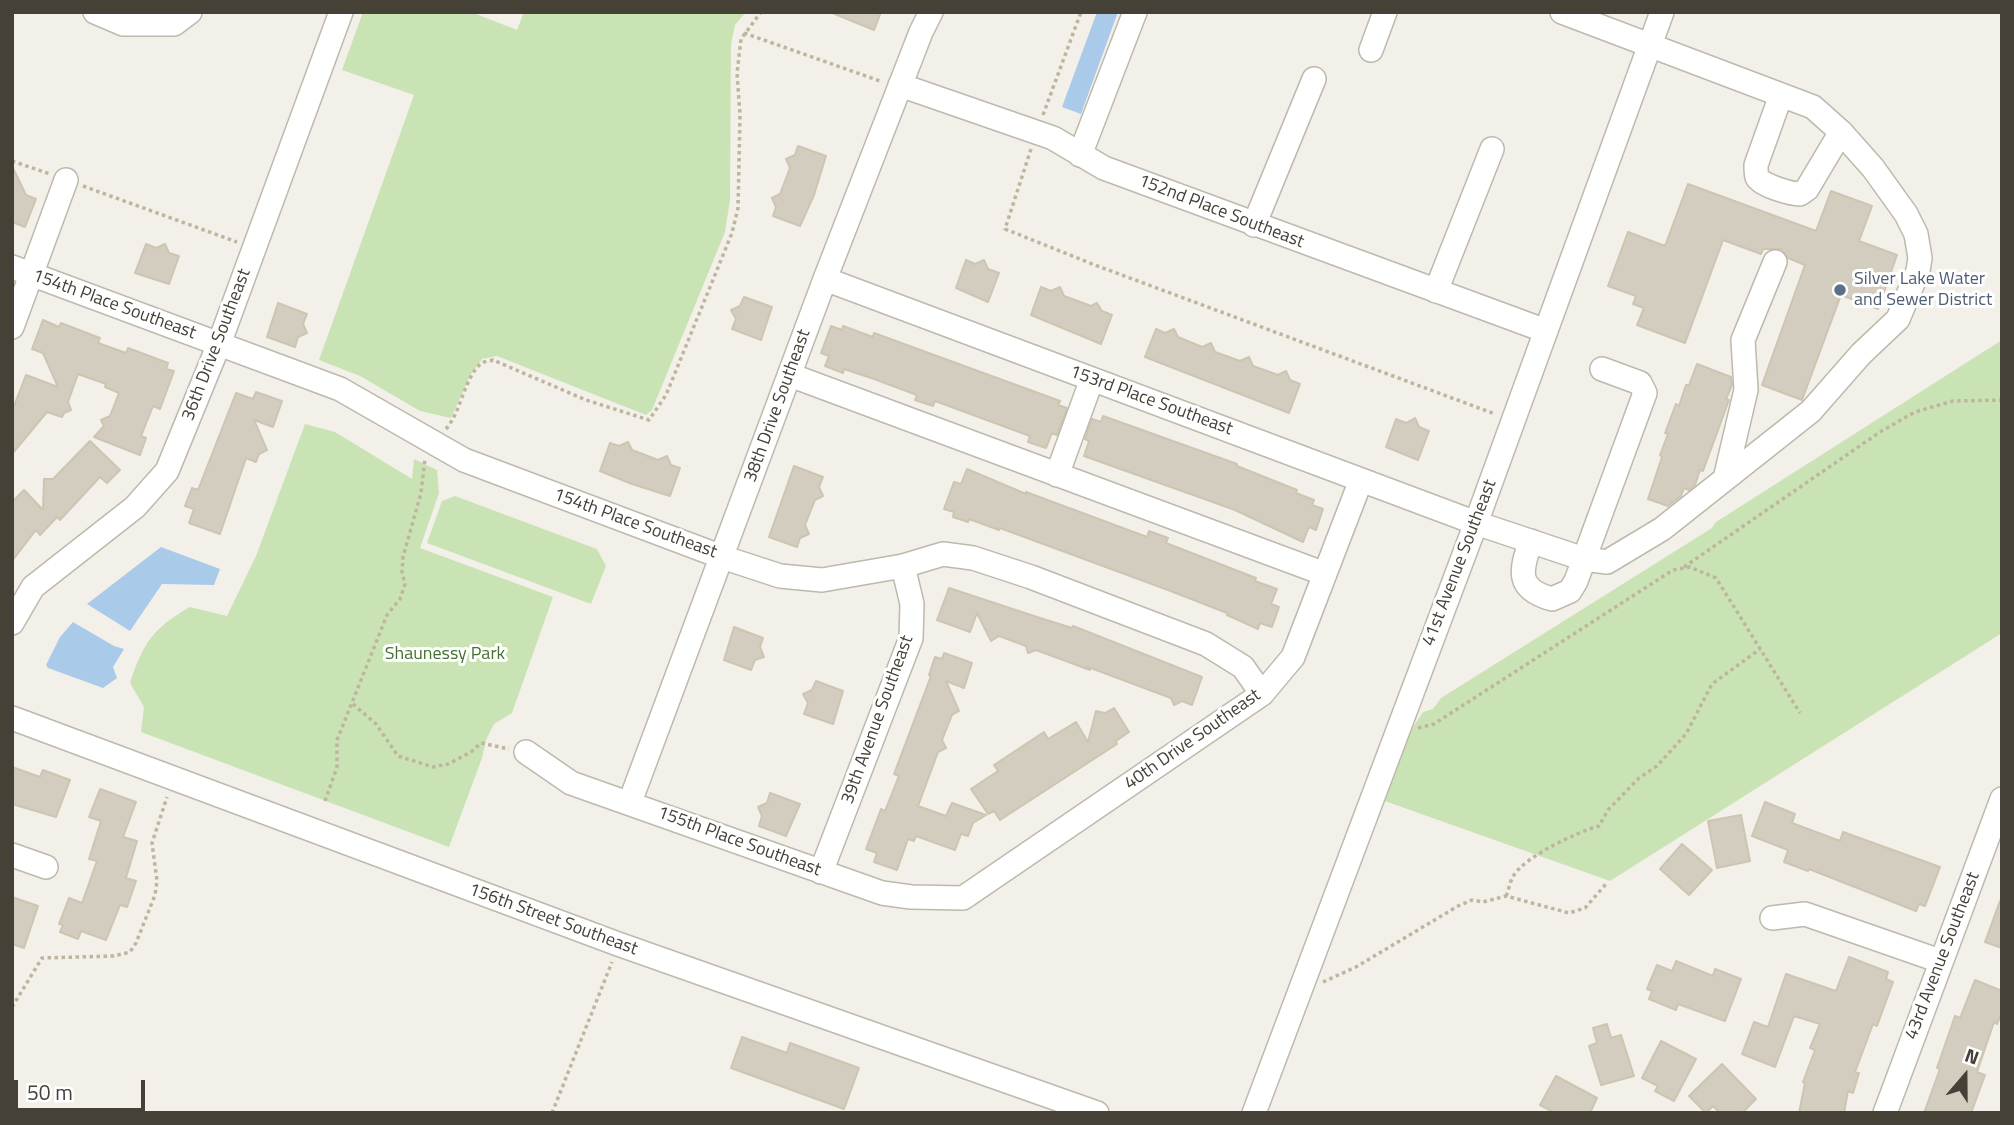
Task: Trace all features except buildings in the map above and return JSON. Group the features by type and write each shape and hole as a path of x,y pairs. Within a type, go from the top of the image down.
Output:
{"street":[{"path":"95,12 123,24 173,24 190,12"},
{"name":"36th Drive Southeast","path":"12,623 33,587 135,507 167,471 219,344 341,12"},
{"name":"38th Drive Southeast","path":"630,802 825,279 921,32 932,12"},
{"path":"1080,155 1135,12"},
{"path":"1371,50 1385,12"},
{"path":"1562,12 1813,107 1841,132 1888,187 1916,234 1920,258 1910,294 1898,319 1861,354 1811,411 1662,529 1607,562 1584,559"},
{"name":"41st Avenue Southeast","path":"1254,1113 1476,523 1662,12"},
{"path":"1254,225 1314,79"},
{"name":"152nd Place Southeast","path":"900,87 1053,138 1104,168 1546,331"},
{"path":"1781,95 1756,165 1756,176 1761,182 1800,194 1807,189 1841,132"},
{"path":"1436,291 1492,149"},
{"path":"12,327 22,271 66,180"},
{"path":"1725,479 1746,390 1743,340 1775,262"},
{"name":"154th Place Southeast","path":"22,271 340,389 464,460 780,576 822,580 903,566 943,554 973,558 1031,577 1206,645 1243,667 1262,694"},
{"name":"153rd Place Southeast","path":"825,279 1476,523 1584,559"},
{"path":"1531,541 1523,564 1523,575 1531,590 1552,599 1570,591 1645,393 1640,383 1602,369"},
{"path":"789,375 1325,574"},
{"path":"1057,475 1092,379"},
{"name":"40th Drive Southeast","path":"963,898 1262,694 1293,657 1361,480"},
{"name":"39th Avenue Southeast","path":"821,872 911,638 912,604 903,566"},
{"name":"156th Street Southeast","path":"12,718 618,944 1097,1113"},
{"name":"155th Place Southeast","path":"526,752 571,783 882,893 911,897 963,898"},
{"name":"43rd Avenue Southeast","path":"1885,1113 2002,799"},
{"path":"12,855 46,867"},
{"path":"1772,918 1805,914 1940,961"}],"path":[{"path":"325,801 337,767 337,740 387,615 400,599 405,584 402,572 403,557 421,493 430,440 449,426 473,375 482,363 493,360 560,390 649,421 666,395 732,233 738,208 740,115 737,73 741,39 761,12"},
{"path":"1081,12 1005,229 1513,422"},
{"path":"744,33 900,87"},
{"path":"12,161 254,248"},
{"path":"1682,569 1880,432 1915,412 1952,401 2002,400"},
{"path":"1397,729 1413,730 1434,724 1673,570 1690,568 1716,578 1800,713"},
{"path":"1506,896 1514,874 1539,854 1581,831 1599,826 1608,810 1639,778 1657,766 1686,734 1712,684 1760,649"},
{"path":"352,704 376,724 397,756 433,767 459,758 481,743 526,752"},
{"path":"12,1007 42,958 114,956 130,952 155,895 157,881 152,843 173,778"},
{"path":"1299,993 1356,967 1472,900 1483,902 1506,896 1569,913 1585,908 1606,884"},
{"path":"552,1113 618,944"}],"green space":[{"path":"363,12 471,12 517,30 524,12 746,12 735,25 731,44 730,200 725,232 652,410 646,415 497,356 482,359 471,374 451,418 420,411 360,376 319,360 414,95 342,70"},
{"path":"2002,340 2002,633 1610,881 1382,800 1404,741 1423,712 1433,709 1441,698 1712,528 1716,522"},
{"name":"Shaunessy Park","path":"305,424 335,432 412,479 414,459 437,470 439,493 420,548 553,597 512,713 494,724 486,740 482,758 449,847 141,732 144,707 130,683 145,647 167,622 190,607 227,616 256,556"},
{"path":"455,496 597,549 606,566 591,604 427,543 442,501"}],"water":[{"path":"1097,12 1118,12 1081,114 1062,107"},
{"path":"161,547 220,569 214,585 162,584 130,631 87,604"},
{"path":"73,622 124,649 113,667 117,678 103,688 46,665 60,637"}],"place":[{"name":"Silver Lake Water and Sewer District","path":"1840,290"}]}
